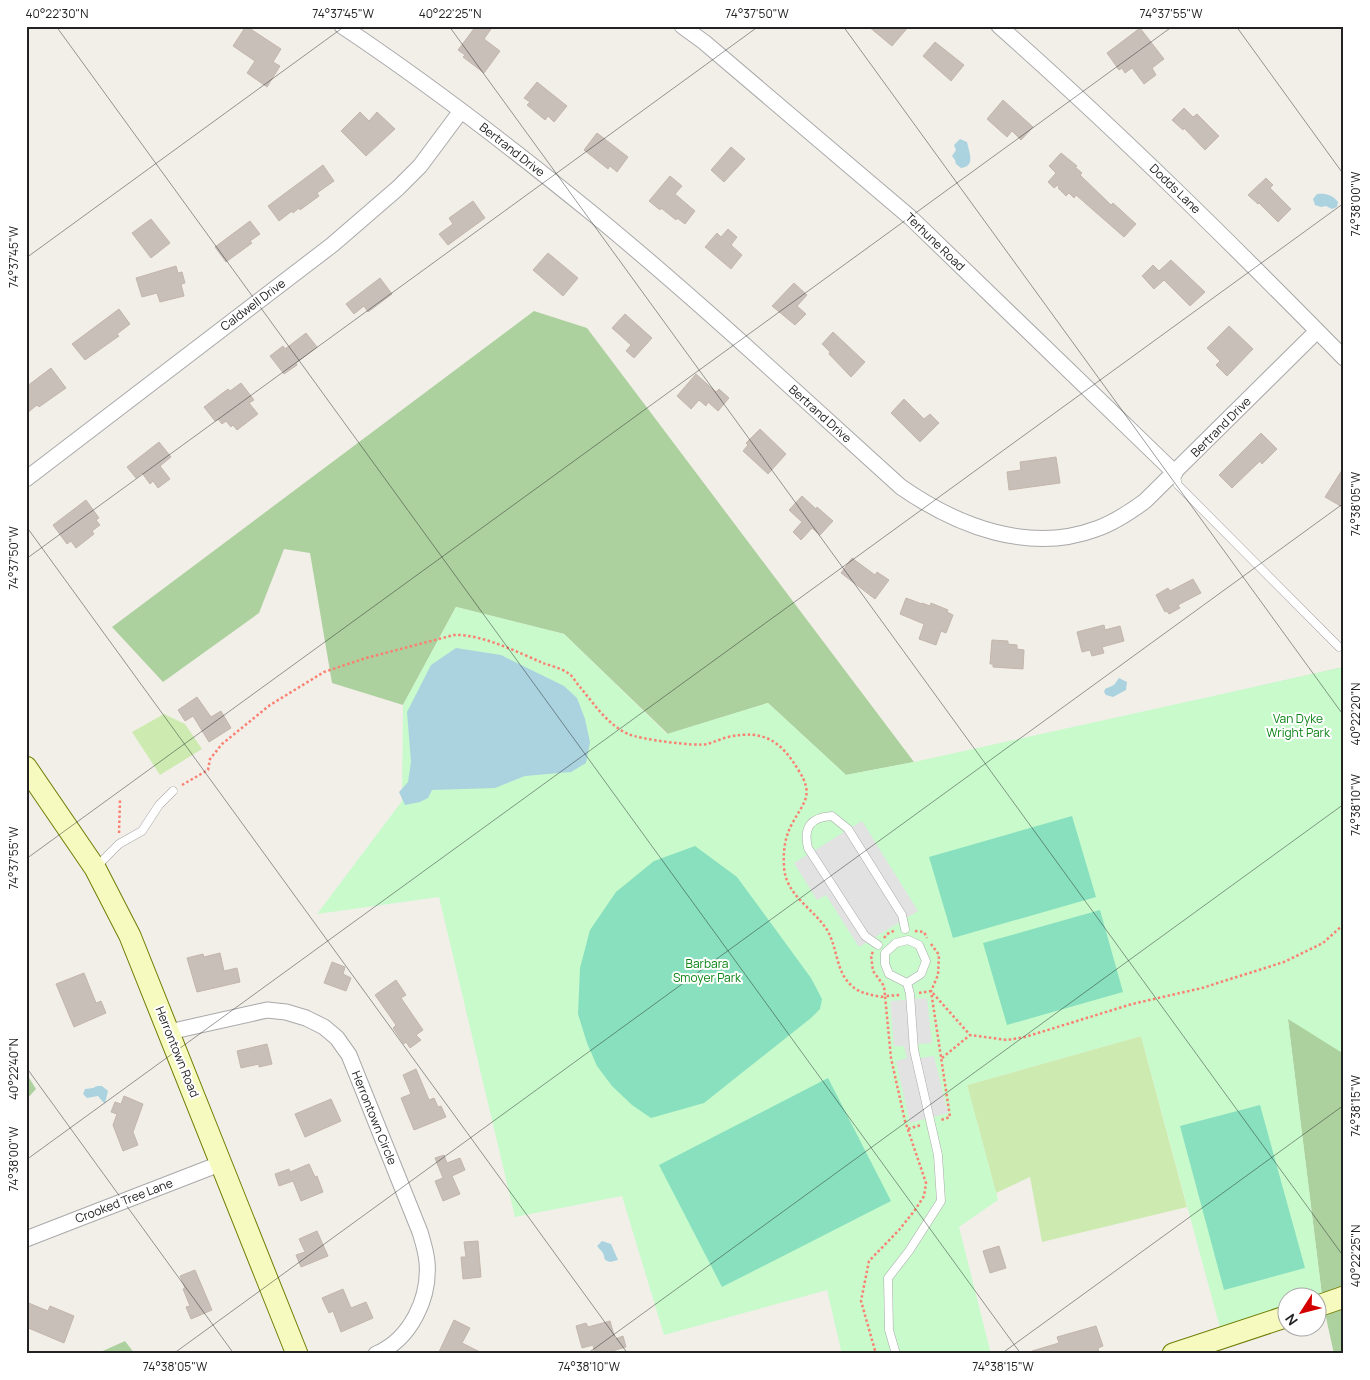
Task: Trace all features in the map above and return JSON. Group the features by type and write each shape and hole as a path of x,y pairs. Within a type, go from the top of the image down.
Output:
{"street":[{"name":"Bertrand Drive","path":"342,26 462,111 593,214 684,292 902,487 923,502 950,517 974,526 1027,538 1057,538 1096,529 1123,516 1145,501 1175,473 1317,331"},
{"name":"Terhune Road","path":"682,26 704,42 911,218 1175,473"},
{"name":"Dodds Lane","path":"999,26 1165,179 1344,358"},
{"name":"Caldwell Drive","path":"26,479 332,245 404,183 420,166 462,111"},
{"name":"Herrontown Road","path":"26,767 95,868 130,936 297,1354"},
{"name":"Herrontown Circle","path":"169,1032 267,1010 286,1012 324,1026 337,1038 349,1055 420,1232 427,1263 426,1288 416,1316 401,1337 376,1354"},
{"name":"Crooked Tree Lane","path":"26,1239 222,1164"},
{"path":"1328,1303 1344,1297"},
{"path":"1173,1354 1278,1319"}],"lane":[{"path":"1175,473 1178,485 1339,648"},
{"path":"95,868 119,844 142,831 159,805 173,791"},
{"path":"878,945 865,936 808,848 805,838 809,825 820,817 832,816 848,829 902,915 905,929"},
{"path":"896,1354 889,1330 888,1278 909,1251 941,1201 938,1155 914,1050 910,994 907,983 889,974 885,964 885,953 896,943 908,940 919,945 926,961 921,974 907,983"}],"path":[{"path":"173,791 208,770 210,759 222,744 270,705 324,672 366,658 454,635 463,635 497,644 568,673 616,728 630,735 705,745 727,737 748,733 765,736 783,749 800,772 808,791 803,807 792,822 784,844 784,869 790,887 824,925 831,937 838,962 847,981 858,992 881,997 931,991 970,1035 1007,1040 1025,1037 1132,1004 1202,988 1284,962 1323,943 1344,924"},
{"path":"119,844 120,799"},
{"path":"876,1354 862,1300 870,1261 915,1210 924,1196 926,1183 905,1120 891,1058 885,996"},
{"path":"942,1058 970,1035"}],"green space":[{"path":"534,311 587,328 914,762 846,775 768,703 668,734 564,634 456,607 403,705 332,683 310,553 284,549 259,613 163,682 112,627"},
{"name":"Barbara Smoyer Park","path":"456,607 564,634 667,734 768,703 846,775 914,762 1344,667 1344,1054 1288,1019 1321,1288 1278,1288 1278,1318 1222,1335 1141,1036 967,1085 998,1200 959,1227 991,1354 842,1354 827,1290 664,1335 622,1196 515,1217 439,897 317,914 402,801 403,705"},
{"name":"Van Dyke Wright Park","path":"1344,667 1344,1354 1334,1354 1328,1327 1328,1288 1321,1288 1247,689"},
{"path":"164,714 185,724 202,749 160,775 132,732"},
{"path":"1072,816 1096,897 953,938 929,857"},
{"path":"695,846 737,877 811,978 822,999 820,1009 811,1018 704,1103 651,1118 632,1105 612,1086 597,1066 578,1014 580,968 590,930 616,892 654,861"},
{"path":"1100,910 1123,992 1007,1025 983,943"},
{"path":"1141,1036 1187,1207 1042,1242 1030,1177 996,1193 967,1085"},
{"path":"26,1073 36,1089 26,1100"},
{"path":"828,1078 891,1201 722,1287 659,1165"},
{"path":"1260,1105 1305,1268 1224,1290 1180,1126"},
{"path":"125,1341 135,1354 96,1354"}],"shaded area":[{"path":"862,821 918,911 859,947 826,895 817,900 794,863"},
{"path":"927,998 932,1043 918,1044 920,1058 934,1056 948,1113 910,1123 896,1061 907,1058 904,1046 894,1046 890,1001"}],"water":[{"path":"960,139 967,142 970,154 969,165 961,168 956,164 952,156 956,150 954,145"},
{"path":"1317,194 1331,196 1338,202 1337,207 1332,209 1326,206 1315,205 1313,199"},
{"path":"456,648 501,655 564,686 577,698 585,719 590,742 586,763 571,772 525,776 495,788 432,790 428,798 405,805 399,792 408,782 411,762 407,712 431,665"},
{"path":"1119,678 1127,682 1126,690 1113,697 1106,695 1105,689 1114,685"},
{"path":"102,1086 108,1091 105,1103 98,1096 87,1098 83,1094 85,1089"},
{"path":"602,1241 611,1244 618,1260 610,1262 605,1260 603,1253 597,1246"}],"building":[{"path":"246,26 281,49 273,62 280,66 267,87 247,73 255,61 233,46"},
{"path":"476,26 493,26 484,39 500,51 484,73 463,57 465,55 458,50"},
{"path":"868,26 909,26 892,46"},
{"path":"1140,28 1164,59 1152,68 1156,75 1144,84 1132,68 1125,73 1122,68 1119,70 1107,53"},
{"path":"935,42 964,65 951,81 923,56"},
{"path":"537,82 567,106 554,122 548,116 545,120 527,105 530,102 524,98"},
{"path":"1003,100 1033,127 1021,140 1012,131 1007,137 987,119"},
{"path":"1184,108 1193,117 1197,114 1219,136 1205,150 1184,128 1183,130 1172,120"},
{"path":"360,112 369,121 377,112 395,129 366,156 341,131"},
{"path":"597,133 628,157 617,172 610,166 608,169 584,150"},
{"path":"731,147 745,159 724,182 711,170"},
{"path":"1061,153 1077,166 1075,167 1082,173 1080,175 1111,205 1113,203 1136,224 1124,237 1076,195 1074,198 1069,193 1066,196 1058,188 1058,185 1054,188 1048,182 1056,173 1049,166"},
{"path":"323,165 334,181 317,193 319,196 300,210 299,208 293,213 292,211 279,221 268,206"},
{"path":"670,176 682,186 675,194 695,211 685,224 677,218 676,220 661,208 660,210 649,201"},
{"path":"1266,178 1273,185 1270,188 1291,209 1278,222 1248,195"},
{"path":"473,201 485,218 448,245 439,234 453,224 449,218"},
{"path":"151,219 170,243 151,258 132,233"},
{"path":"250,221 260,234 250,241 252,243 226,262 215,247"},
{"path":"728,229 737,237 731,245 742,255 731,269 705,247 717,233 721,237"},
{"path":"548,253 578,278 563,296 533,270"},
{"path":"1171,260 1205,292 1190,306 1164,280 1154,289 1142,276 1153,265 1159,271"},
{"path":"176,266 178,273 182,272 185,283 181,284 184,296 160,302 157,293 142,297 136,278"},
{"path":"380,278 392,294 368,312 364,306 354,314 346,304"},
{"path":"794,283 807,295 797,306 806,314 795,325 772,306"},
{"path":"119,309 130,324 117,334 119,336 85,360 72,344"},
{"path":"625,314 652,338 634,358 626,351 631,345 612,328"},
{"path":"1229,326 1253,349 1227,376 1216,365 1220,361 1207,348"},
{"path":"833,332 865,362 851,377 822,344"},
{"path":"306,333 317,347 284,374 270,356 283,346 285,349"},
{"path":"51,368 66,388 39,407 37,405 26,414 26,387"},
{"path":"696,374 716,392 719,389 729,398 718,411 708,402 706,406 699,400 691,409 677,396"},
{"path":"241,383 254,400 249,403 258,414 237,430 226,421 222,424 218,419 215,421 204,407 228,389 230,391"},
{"path":"904,399 924,419 930,414 939,423 920,442 891,413"},
{"path":"760,429 786,454 768,474 743,451 748,445 746,443"},
{"path":"1261,433 1277,449 1262,464 1260,461 1232,488 1219,475"},
{"path":"159,442 171,457 160,466 170,479 158,488 153,481 150,484 142,473 136,478 127,467"},
{"path":"1056,457 1060,483 1009,490 1007,472 1021,470 1020,462"},
{"path":"1344,467 1344,508 1325,497"},
{"path":"802,496 833,521 820,535 812,528 801,540 793,532 802,522 789,510"},
{"path":"86,500 99,518 96,520 100,525 92,531 94,534 76,548 71,541 67,544 53,525"},
{"path":"852,558 875,575 877,572 889,580 875,599 841,573"},
{"path":"1193,579 1201,593 1178,605 1180,608 1169,614 1167,611 1165,612 1156,595 1168,588 1170,591"},
{"path":"906,598 930,606 931,603 948,610 947,612 953,615 946,633 941,631 936,645 919,639 924,624 900,614"},
{"path":"1104,625 1105,630 1120,626 1124,641 1102,647 1104,653 1092,656 1090,650 1082,652 1077,632"},
{"path":"992,640 1008,641 1008,644 1017,645 1017,649 1024,650 1023,669 993,667 993,664 990,664"},
{"path":"197,697 211,717 221,711 231,728 209,742 193,716 185,721 178,710"},
{"path":"220,953 224,971 237,968 240,982 197,992 187,958 203,954 204,957"},
{"path":"332,962 345,967 343,974 351,978 346,991 324,983"},
{"path":"84,973 96,1003 101,1001 106,1013 74,1027 56,984"},
{"path":"396,980 406,995 401,998 423,1030 416,1035 421,1040 410,1048 406,1042 404,1044 393,1028 396,1025 375,995"},
{"path":"267,1044 272,1064 259,1067 259,1064 241,1068 237,1051"},
{"path":"416,1069 429,1100 434,1098 438,1107 441,1106 446,1117 414,1130 401,1098 411,1094 403,1075"},
{"path":"124,1096 143,1104 133,1132 138,1145 123,1151 113,1125 117,1114 111,1112 115,1102 121,1104"},
{"path":"331,1099 341,1121 305,1137 295,1114"},
{"path":"444,1155 447,1163 460,1158 465,1170 452,1176 460,1194 443,1201 435,1181 443,1178 435,1158"},
{"path":"309,1164 315,1177 317,1176 323,1192 301,1201 293,1181 279,1186 275,1174 289,1169 290,1172"},
{"path":"317,1231 328,1256 301,1267 296,1255 305,1252 299,1239"},
{"path":"478,1241 481,1277 463,1279 461,1257 466,1257 464,1242"},
{"path":"999,1246 1006,1268 990,1273 983,1251"},
{"path":"195,1270 212,1310 191,1319 186,1307 190,1306 180,1276"},
{"path":"343,1289 351,1308 366,1302 373,1318 341,1332 333,1311 329,1313 322,1298"},
{"path":"26,1302 48,1311 50,1306 74,1316 64,1343 26,1327"},
{"path":"454,1320 470,1328 462,1343 484,1354 438,1354"},
{"path":"610,1321 615,1339 623,1336 626,1347 602,1354 595,1354 593,1345 582,1348 576,1326 586,1323 588,1327"},
{"path":"1096,1326 1103,1346 1098,1348 1099,1354 1032,1354 1032,1351 1059,1343 1057,1337"}]}
